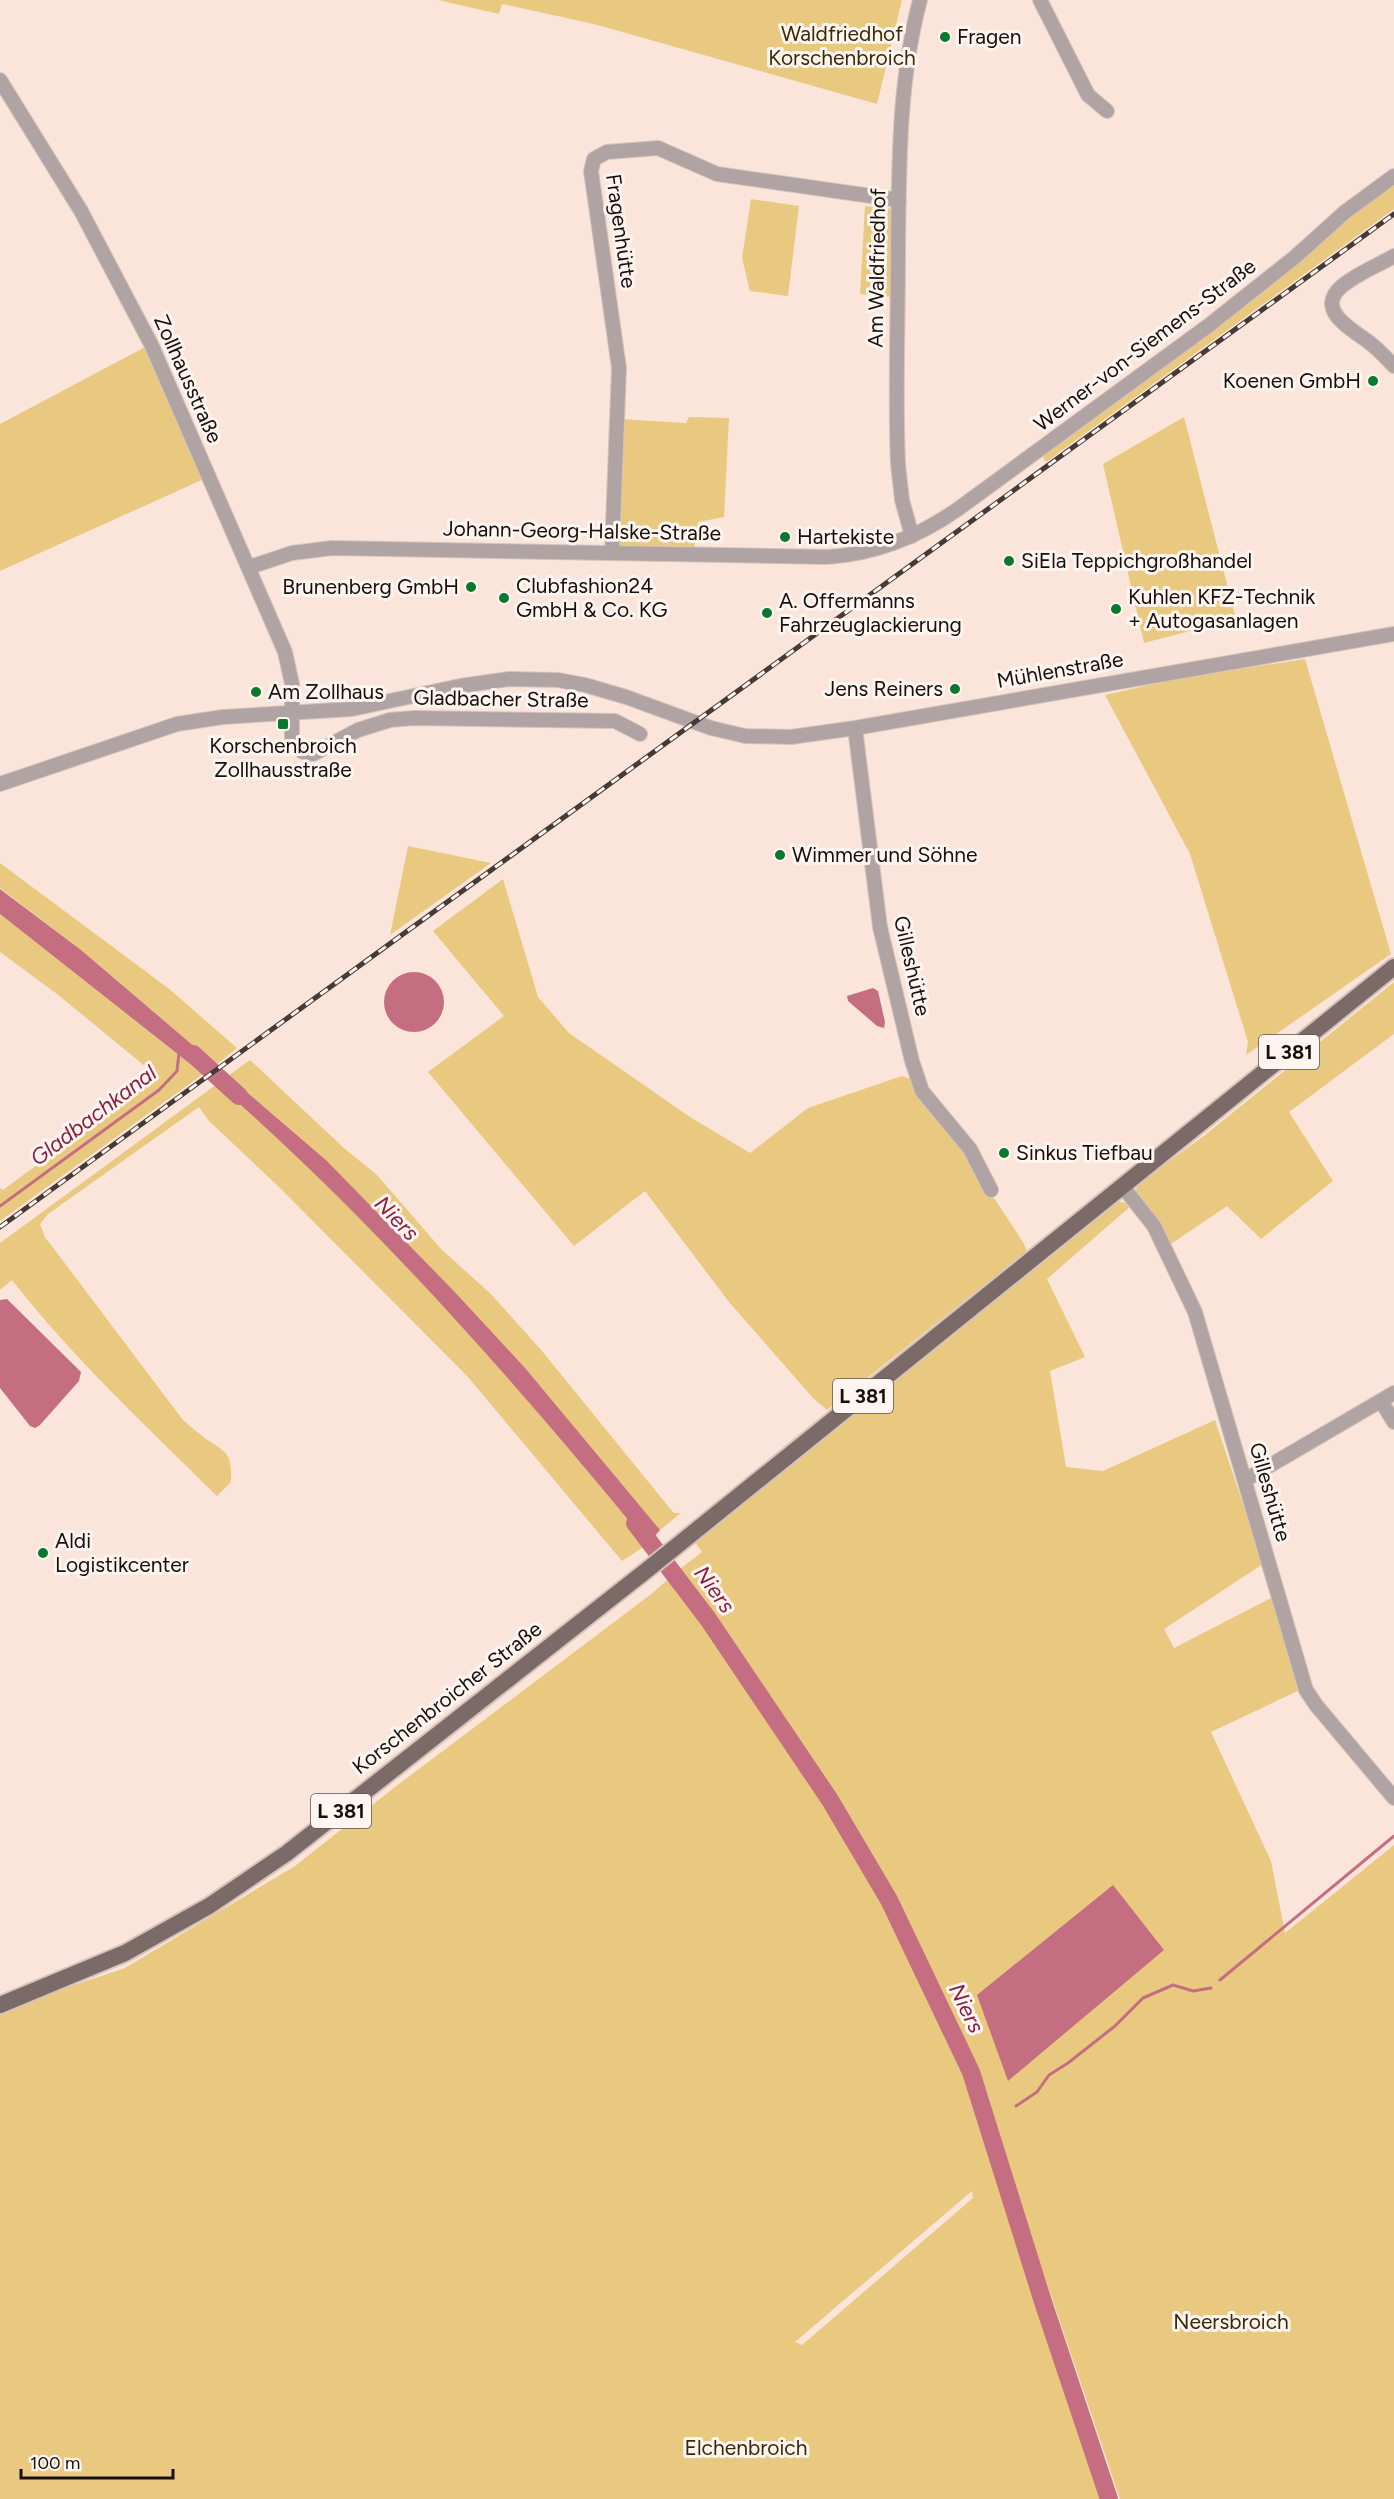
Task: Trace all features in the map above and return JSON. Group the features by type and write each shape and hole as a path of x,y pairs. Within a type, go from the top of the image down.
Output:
{"main road":[{"name":"L 381","path":"1122,1187 1394,967"},
{"name":"Korschenbroicher Straße","path":"0,2005 125,1953 228,1893 287,1853 651,1566 1122,1187"}],"street":[{"name":"Am Waldfriedhof","path":"912,536 902,500 898,464 899,200 904,82 920,0"},
{"path":"1040,0 1088,95 1107,111"},
{"name":"Zollhausstraße","path":"0,80 81,211 140,322 250,567 289,663 292,713"},
{"name":"Fragenhütte","path":"612,551 619,368 591,165 594,159 603,153 652,147 723,175 899,200"},
{"name":"Werner-von-Siemens-Straße","path":"912,536 958,509 1209,326 1295,257 1339,217 1394,176"},
{"path":"1394,256 1344,285 1334,297 1334,311 1339,320 1371,344 1394,366"},
{"name":"Johann-Georg-Halske-Straße","path":"250,567 292,553 332,548 835,556 868,552 912,536"},
{"name":"Mühlenstraße","path":"733,734 791,737 855,728 1394,634"},
{"name":"Gladbacher Straße","path":"0,784 171,725 223,717 371,706 487,681 544,680 598,688 733,734"},
{"name":"Gladbacher Straße","path":"292,713 292,742 300,751 311,754 366,727 390,720 414,718 615,721 640,734"},
{"name":"Gilleshütte","path":"855,728 880,927 912,1061 922,1091 970,1149 991,1190"},
{"name":"Gilleshütte","path":"1122,1187 1154,1226 1193,1305 1308,1694 1394,1798"},
{"path":"1245,1480 1394,1393"},
{"path":"1382,1401 1394,1422"}],"green space":[{"name":"Waldfriedhof Korschenbroich","path":"438,0 902,0 877,104 594,24 502,4 499,14"},
{"path":"1394,183 1394,209 1046,462 1041,455 1277,281 1343,222"},
{"path":"751,199 799,206 788,296 750,291 742,258"},
{"path":"865,206 893,209 891,297 860,294"},
{"path":"147,346 204,479 0,571 0,424"},
{"path":"689,417 729,418 724,517 698,522 694,550 623,548 615,542 621,419 686,423"},
{"path":"1184,417 1236,619 1144,643 1103,464"},
{"path":"1305,659 1391,954 1246,1055 1248,1042 1190,854 1105,695 1176,679"},
{"path":"408,846 491,863 390,935"},
{"path":"0,863 168,988 237,1048 216,1065 81,950 0,888"},
{"path":"503,879 538,997 569,1033 690,1117 750,1153 808,1108 902,1076 918,1082 1027,1251 827,1410 813,1398 729,1302 645,1191 574,1246 428,1072 504,1016 433,931"},
{"path":"0,914 203,1074 0,1221 0,1188 3,1190 157,1076 57,994 0,952"},
{"path":"1394,982 1394,1034 1289,1112 1333,1181 1261,1239 1227,1206 1168,1246 1149,1209 1133,1194 1141,1182 1205,1135"},
{"path":"250,1060 345,1149 377,1175 442,1250 491,1294 542,1351 674,1513 681,1513 660,1530 451,1288 327,1161 228,1076"},
{"path":"217,1084 333,1192 442,1305 547,1423 648,1544 622,1561 468,1377 278,1186 209,1121 199,1107 48,1214 40,1224 45,1237 183,1420 227,1455 231,1465 231,1482 217,1496 85,1364 12,1280 0,1290 0,1243"},
{"name":"Neersbroich","path":"1114,1200 1132,1205 1047,1279 1085,1357 1050,1371 1066,1467 1103,1471 1215,1420 1263,1564 1164,1629 1174,1648 1273,1597 1302,1689 1211,1732 1271,1861 1285,1933 1394,1845 1394,2499 1120,2499 973,2065 924,1959 874,1860 816,1765 680,1569 702,1552 694,1541"},
{"name":"Elchenbroich","path":"671,1577 814,1785 864,1864 917,1968 963,2071 1104,2499 0,2499 0,2010 125,1968 295,1866 395,1787","holes":["972,2191 973,2198 802,2345 795,2342"]}],"shaded area":[{"path":"0,889 81,950 216,1065 203,1074 0,914"},
{"path":"408,972 420,972 431,977 439,985 444,1002 442,1014 431,1027 420,1032 408,1032 397,1027 389,1019 384,1008 384,996 389,985 397,977"},
{"path":"873,988 878,991 885,1022 884,1028 877,1026 848,1001 847,996"},
{"path":"228,1076 327,1161 451,1288 525,1368 660,1530 648,1544 547,1423 442,1305 333,1192 217,1084"},
{"path":"7,1299 81,1372 79,1381 35,1428 30,1426 0,1388 0,1300"},
{"path":"1113,1885 1164,1950 1008,2081 977,1995"}],"waterway":[{"name":"Gladbachkanal","path":"0,1206 159,1090 177,1071 179,1053"},
{"name":"Niers","path":"193,1054 239,1096"},
{"name":"Niers","path":"635,1523 708,1619 830,1800 889,1900 971,2072 1044,2305 1109,2499"},
{"path":"1220,1980 1394,1836"},
{"path":"1016,2106 1037,2092 1049,2075 1115,2026 1143,1998 1173,1985 1193,1991 1211,1988"}],"railway":[{"path":"0,1227 1394,214"}],"place":[{"name":"Fragen","path":"945,37"},
{"name":"Koenen GmbH","path":"1373,381"},
{"name":"Hartekiste","path":"785,537"},
{"name":"SiEla Teppichgroßhandel","path":"1009,561"},
{"name":"Brunenberg GmbH","path":"471,587"},
{"name":"Clubfashion24 GmbH & Co. KG","path":"504,598"},
{"name":"Kuhlen KFZ-Technik + Autogasanlagen","path":"1116,609"},
{"name":"A. Offermanns Fahrzeuglackierung","path":"767,613"},
{"name":"Jens Reiners","path":"955,689"},
{"name":"Am Zollhaus","path":"256,692"},
{"name":"Korschenbroich Zollhausstraße","path":"283,724"},
{"name":"Wimmer und Söhne","path":"780,855"},
{"name":"Sinkus Tiefbau","path":"1004,1153"},
{"name":"Aldi Logistikcenter","path":"43,1553"}]}
